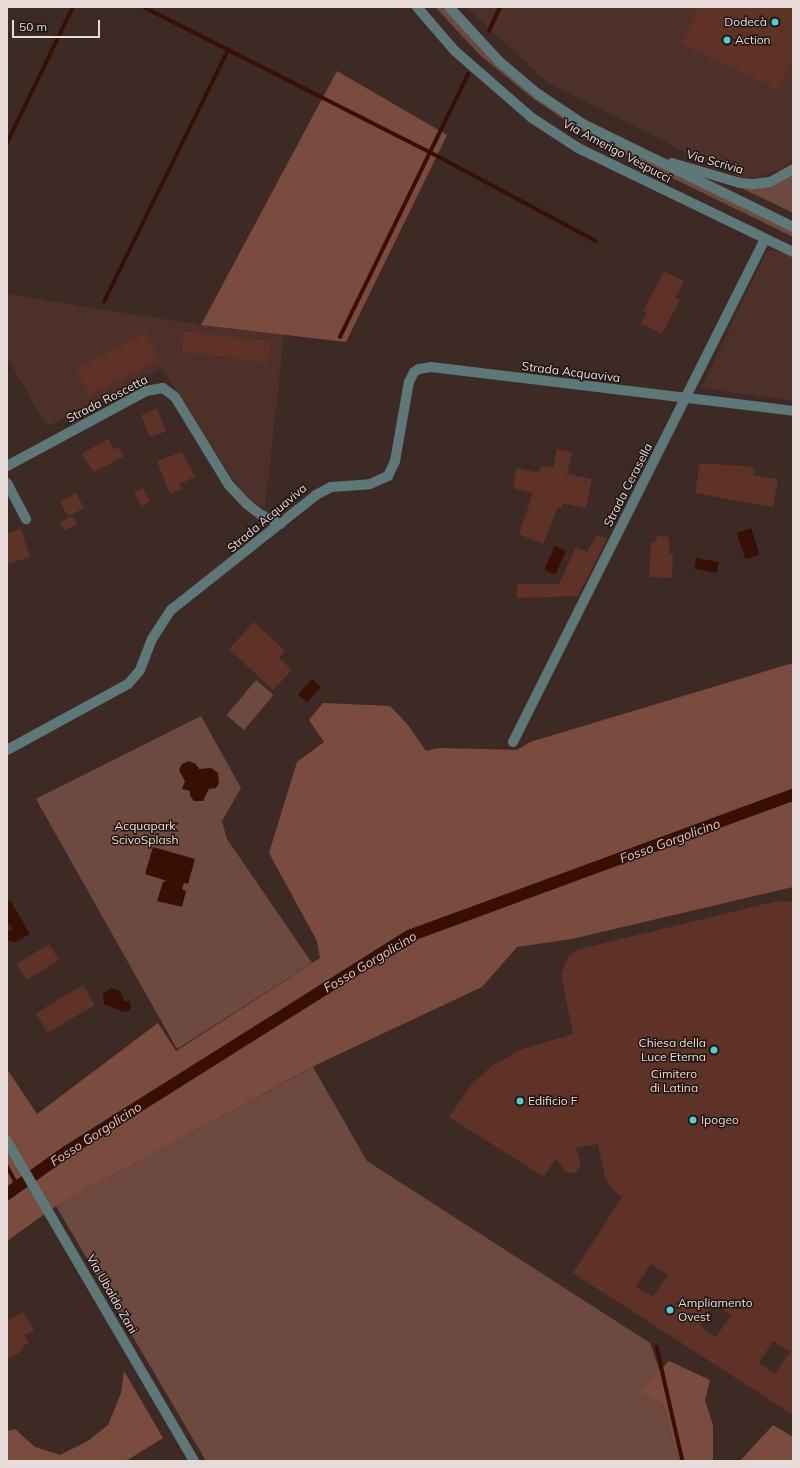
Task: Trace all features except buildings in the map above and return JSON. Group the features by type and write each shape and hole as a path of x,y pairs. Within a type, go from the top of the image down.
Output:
{"street":[{"name":"Via Amerigo Vespucci","path":"417,7 455,51 532,118 578,148 793,252"},
{"name":"Via Amerigo Vespucci","path":"448,7 500,62 538,94 583,124 793,227"},
{"name":"Via Scrivia","path":"651,158 740,183 753,184 770,182 793,169"},
{"name":"Strada Cerasella","path":"514,742 765,239"},
{"name":"Strada Acquaviva","path":"7,750 128,684 140,670 152,640 171,610 326,489 376,483 388,476 395,461 409,382 414,372 419,369 431,367 793,411"},
{"name":"Strada Roscetta","path":"7,466 146,391 163,388 175,397 229,485 256,511 281,524"},
{"path":"7,483 26,519"},
{"name":"Via Ubaldo Zani","path":"7,1141 194,1461"}],"shaded area":[{"path":"466,7 793,7 793,159 778,171 759,177 742,178 685,152 547,82"},
{"path":"337,71 447,135 346,342 201,325"},
{"path":"773,250 793,257 793,401 701,388 767,251"},
{"path":"7,294 201,325 284,335 265,508 244,497 162,368 47,427 7,357"},
{"path":"751,528 760,555 745,559 737,533"},
{"path":"555,546 566,551 555,575 544,570"},
{"path":"696,558 719,562 717,573 694,569"},
{"path":"793,663 793,887 572,939 517,947 482,987 320,1063 56,1206 7,1241 7,1069 37,1114 158,1023 176,1051 320,958 317,941 269,853 297,762 324,742 309,720 323,703 390,706 408,725 426,751 438,748 517,750 530,742"},
{"path":"312,679 321,687 307,703 298,695"},
{"path":"189,761 196,764 199,769 211,768 218,773 219,783 216,788 209,789 203,801 194,801 190,796 190,791 182,789 185,781 179,770 182,764"},
{"path":"153,847 195,859 188,884 184,883 182,889 186,891 182,907 157,901 163,882 167,881 145,874"},
{"path":"10,900 30,934 15,942 7,940 7,932 13,929 7,922 7,902"},
{"path":"112,988 121,992 124,1001 130,1001 131,1008 129,1011 124,1012 104,1004 103,993"},
{"path":"669,1361 710,1380 705,1400 713,1425 713,1461 679,1461 663,1405 638,1392"},
{"path":"124,1371 163,1438 126,1461 8,1461 7,1431 15,1429 35,1447 60,1455 88,1441 108,1425 121,1393"},
{"path":"773,1425 793,1437 793,1461 740,1461"}],"green space":[{"path":"435,7 442,7 491,56 611,143 793,232 793,237 603,144 572,125 531,97 481,56"},
{"path":"793,175 793,213 739,187 768,187"},
{"path":"256,680 274,695 244,730 226,715"},
{"name":"Acquapark ScivoSplash","path":"201,716 241,788 222,821 227,839 312,963 177,1049 36,799"},
{"path":"313,1067 367,1161 650,1343 660,1371 638,1392 663,1405 679,1461 206,1461 56,1206"}],"waterway":[{"path":"7,143 73,7"},
{"path":"144,7 430,152 596,241"},
{"path":"489,31 500,7"},
{"path":"104,302 228,50"},
{"path":"340,337 468,74"},
{"name":"Fosso Gorgolicino","path":"7,1194 66,1152 409,936 793,795"},
{"path":"7,1166 18,1186"},
{"path":"657,1347 683,1461"}],"place":[{"name":"Dodecà","path":"775,22"},
{"name":"Action","path":"727,40"},
{"name":"Chiesa della Luce Eterna","path":"714,1050"},
{"name":"Edificio F","path":"520,1101"},
{"name":"Ipogeo","path":"693,1120"},
{"name":"Ampliamento Ovest","path":"670,1310"}],"park label":[{"name":"Cimitero di Latina","path":"674,1081"}]}
